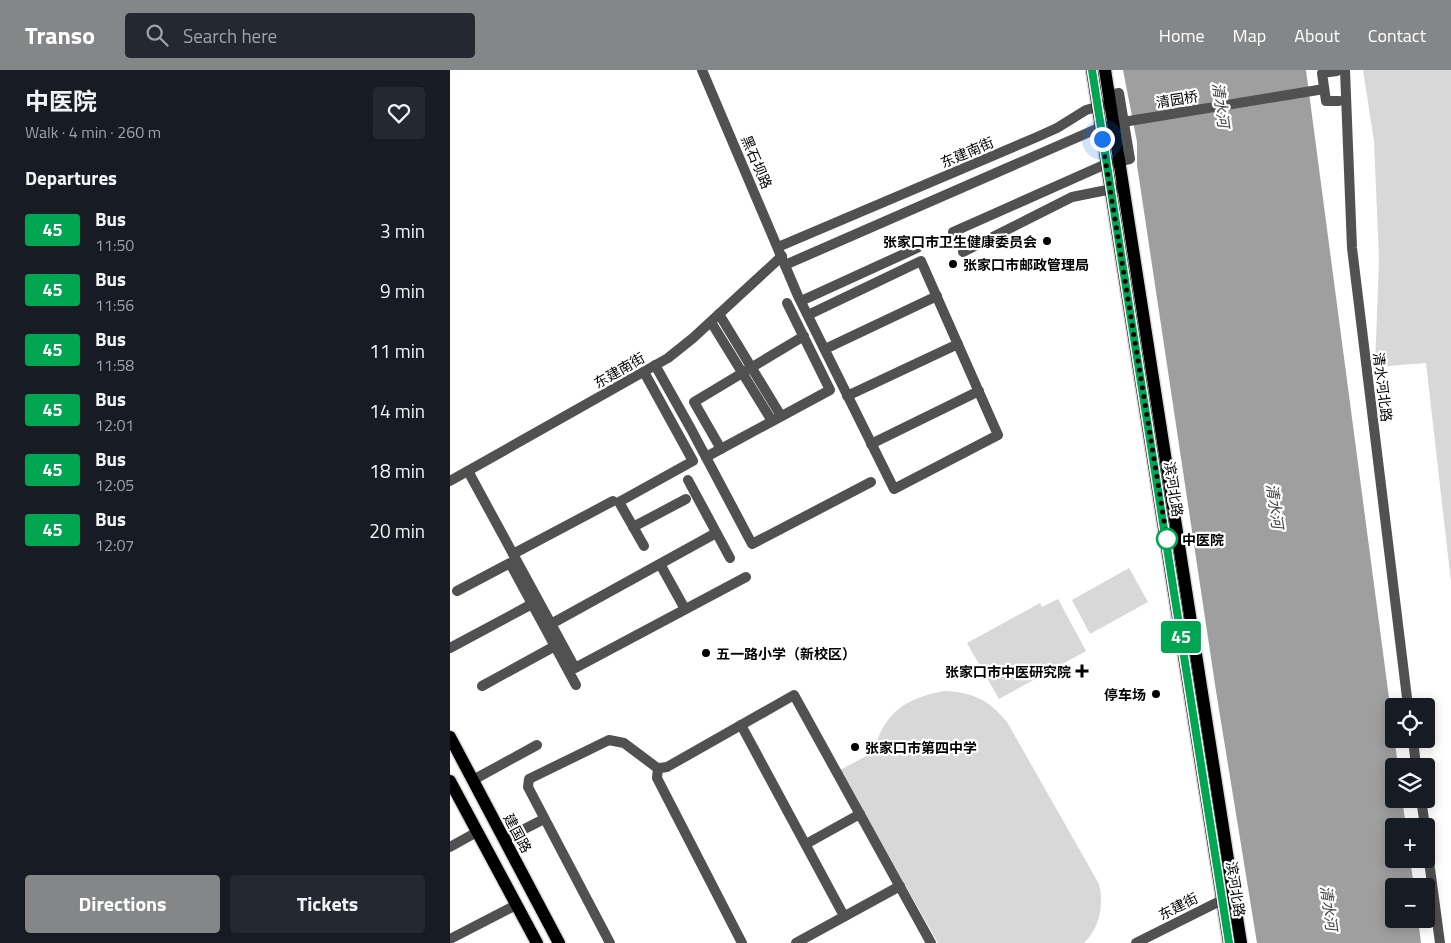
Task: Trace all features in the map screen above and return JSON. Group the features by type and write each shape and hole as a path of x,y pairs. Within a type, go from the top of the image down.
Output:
{"main road":[{"name":"滨河北路","path":"1092,70 1109,100"},
{"name":"滨河北路","path":"1105,70 1113,125 1124,160 1117,188"},
{"name":"滨河北路","path":"1113,125 1106,164 1117,188 1236,942"},
{"name":"建国路","path":"450,737 559,943"},
{"path":"450,781 536,943"},
{"path":"477,832 495,822"},
{"path":"486,849 504,839"}],"street":[{"name":"黑石坝路","path":"702,70 801,301 894,489 998,435 979,391"},
{"path":"1339,101 1326,101 1322,73 1341,71"},
{"name":"清水河北路","path":"1341,71 1352,248 1407,698"},
{"name":"清园桥","path":"1113,125 1324,89"},
{"name":"东建南街","path":"450,481 668,358 711,322 782,256 1057,128 1086,110 1109,100"},
{"name":"东建南街","path":"782,256 1113,125"},
{"path":"953,232 1106,164 1124,160"},
{"path":"963,252 1072,197 1117,188"},
{"path":"801,301 917,248"},
{"path":"808,315 921,261 979,391 871,444"},
{"path":"825,349 937,296"},
{"path":"706,457 830,390 787,303"},
{"path":"719,314 747,370 777,419"},
{"path":"711,322 747,370"},
{"path":"721,449 694,402 804,336"},
{"path":"847,396 958,344"},
{"path":"655,366 752,544 871,482"},
{"path":"644,372 693,462 619,502 644,546"},
{"path":"468,472 532,604 576,685"},
{"path":"688,480 730,558"},
{"path":"633,527 686,499"},
{"path":"457,591 613,501"},
{"path":"484,515 551,624 575,668 746,577"},
{"path":"551,624 716,533"},
{"path":"660,564 685,609"},
{"path":"450,648 532,604"},
{"path":"482,686 555,646"},
{"path":"610,943 528,787 529,779 609,740 624,743 658,768 667,767 794,695 931,943"},
{"path":"741,725 844,916"},
{"path":"473,780 538,745"},
{"path":"658,768 657,778 742,943"},
{"path":"806,844 860,814"},
{"path":"504,839 544,819"},
{"path":"450,846 477,832"},
{"path":"1430,868 1440,943"},
{"path":"796,943 900,886"},
{"name":"东建街","path":"1136,943 1228,897"},
{"path":"450,939 516,905"}],"shaded area":[{"path":"1363,70 1451,70 1451,582 1426,363 1375,367 1379,259 1374,141"},
{"path":"1129,568 1148,602 1090,634 1072,600"},
{"path":"1058,599 1086,651 999,699 967,643 1040,603 1042,607"},
{"path":"944,691 972,695 994,708 1007,722 1099,884 1101,908 1094,930 1084,943 938,943 840,770 874,752 883,727 898,710 918,698"}],"water":[{"name":"清水河","path":"1123,70 1306,70 1389,698 1385,698 1385,748 1396,748 1397,758 1385,758 1385,808 1403,808 1405,818 1385,818 1385,868 1411,868 1413,878 1385,878 1385,928 1419,928 1421,943 1257,943 1216,691 1137,165 1137,142"}],"bus line":[{"name":"45","path":"1092,70 1229,943"}],"place":[{"name":"张家口市卫生健康委员会","path":"1047,241"},
{"name":"张家口市邮政管理局","path":"953,264"},
{"name":"中医院","path":"1167,539"},
{"name":"五一路小学（新校区）","path":"706,653"},
{"name":"张家口市中医研究院","path":"1082,671"},
{"name":"停车场","path":"1156,694"},
{"name":"张家口市第四中学","path":"855,747"}],"route":[{"path":"1102,139 1167,539"}]}
